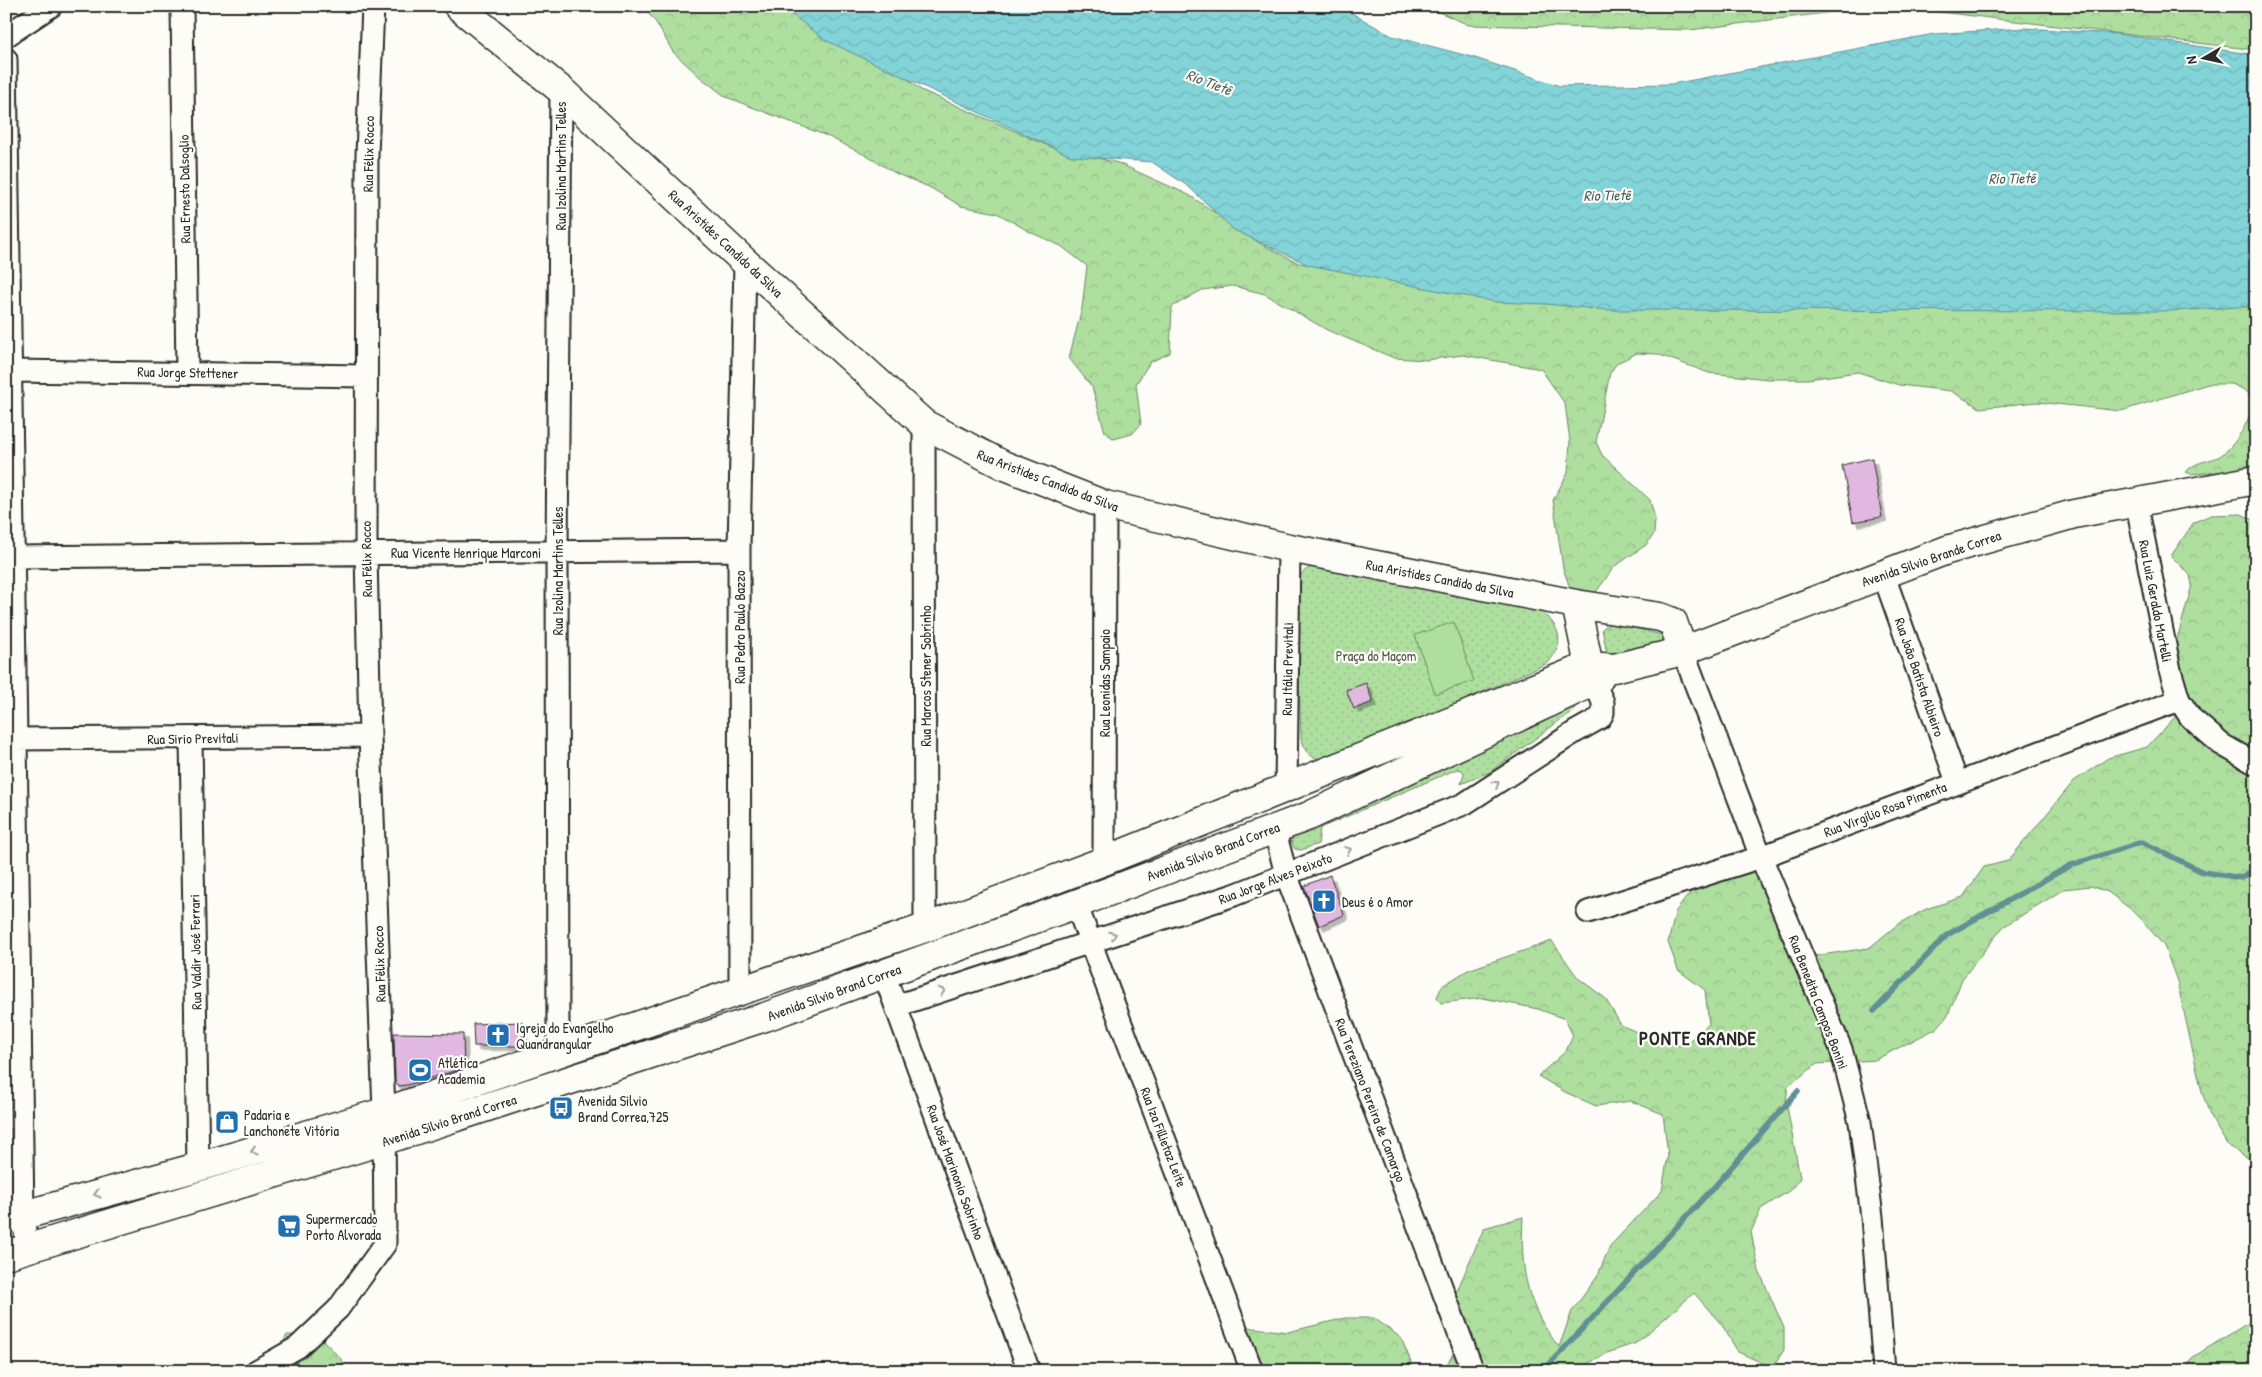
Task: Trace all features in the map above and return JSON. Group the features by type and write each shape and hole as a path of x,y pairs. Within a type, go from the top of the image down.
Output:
{"main road":[{"name":"Rua Aristides Candido da Silva","path":"458,6 561,90 745,262 924,424 1003,465 1105,505 1289,548 1576,604 1660,617 1673,622 1683,650"},
{"name":"Avenida Silvio Brande Correa","path":"1599,672 1683,650 1947,550 2064,516 2256,480"},
{"path":"1576,604 1599,672"},
{"name":"Avenida Silvio Brand Correa","path":"15,1217 198,1167 384,1112 740,992 925,928 1104,861 1286,789 1599,672"},
{"name":"Avenida Silvio Brand Correa","path":"16,1252 385,1140 756,1020 1076,904 1309,816 1599,672"}],"street":[{"path":"6,36 51,6"},
{"name":"Rua Ernesto Dalsoglio","path":"182,6 187,372"},
{"name":"Rua Félix Rocco","path":"256,1371 298,1347 338,1309 385,1244 385,1140 370,736 366,553 367,155 373,6"},
{"path":"6,59 14,557 11,691 16,739 15,1217"},
{"name":"Rua Izolina Martins Telles","path":"558,1053 557,552 561,90"},
{"name":"Rua Pedro Paulo Bazzo","path":"740,992 739,550 745,262"},
{"name":"Rua Jorge Stettener","path":"11,371 365,376"},
{"name":"Rua Marcos Stener Sobrinho","path":"924,424 925,928"},
{"name":"Rua Luiz Geraldo Martelli","path":"2136,501 2170,670 2179,700"},
{"name":"Rua Leonidas Sampaio","path":"1104,861 1105,505"},
{"name":"Rua Itália Previtali","path":"1286,789 1289,548"},
{"name":"Rua Vicente Henrique Marconi","path":"14,557 739,550"},
{"name":"Rua João Batista Albieiro","path":"1883,573 1957,782"},
{"name":"Rua Benedita Campos Bonini","path":"1683,650 1761,857 1841,1050 1860,1122 1872,1217 1884,1371"},
{"name":"Rua Jorge Alves Peixoto","path":"896,1006 1234,895 1464,804 1575,732 1600,718 1603,713 1603,702 1599,672"},
{"path":"2179,700 2192,718 2221,744 2256,764"},
{"name":"Rua Virgílio Rosa Pimenta","path":"1588,912 1761,857 2179,700"},
{"name":"Rua Sirio Previtali","path":"16,739 370,736"},
{"name":"Rua Valdir José Ferrari","path":"191,738 198,1167"},
{"name":"Rua Tereziano Pereira de Camargo","path":"1274,828 1286,874 1473,1371"},
{"name":"Rua Iza Fillietaz Leite","path":"1076,904 1252,1371"},
{"name":"Rua José Marinonio Sobrinho","path":"884,974 1029,1371"},
{"name":"Avenida Silvio Brand Correa","path":"15,1217 16,1252"}],"green space":[{"path":"643,6 819,6 921,90 1051,147 1118,163 1189,195 1261,244 1299,263 1443,288 2256,304 2256,469 2191,474 2186,472 2196,464 2218,457 2224,453 2236,440 2247,422 2253,398 2245,390 2232,384 2208,384 2121,411 2037,402 1980,408 1951,391 1899,385 1858,372 1808,379 1768,379 1709,373 1657,354 1637,353 1617,363 1610,373 1596,442 1602,455 1650,500 1655,519 1654,534 1646,545 1614,567 1589,602 1577,608 1563,568 1553,500 1568,473 1570,441 1565,404 1541,369 1463,355 1426,360 1394,358 1327,330 1265,294 1233,286 1202,290 1172,307 1170,353 1150,362 1136,384 1141,424 1132,434 1114,439 1105,432 1092,387 1069,358 1082,308 1087,266 1061,246 1030,232 997,213 961,206 929,187 897,174 827,136 726,97 700,77 673,52 657,24"},
{"path":"1425,6 1881,6 1690,30 1469,25"},
{"path":"1890,6 2256,6 2256,50"},
{"path":"2241,514 2256,521 2256,770 2254,771 2256,777 2256,1163 2228,1146 2211,1118 2202,1092 2177,981 2164,946 2137,914 2108,892 2091,886 2064,889 2003,927 1962,979 1948,1015 1937,1028 1875,1060 1817,1064 1788,1086 1786,1101 1800,1178 1792,1189 1761,1209 1751,1232 1759,1271 1784,1328 1784,1350 1774,1365 1769,1366 1738,1352 1722,1325 1694,1293 1636,1343 1607,1353 1580,1368 1580,1371 1439,1371 1453,1354 1455,1345 1456,1324 1451,1292 1457,1291 1484,1228 1523,1217 1524,1270 1532,1301 1539,1317 1559,1347 1572,1311 1597,1277 1610,1246 1662,1191 1668,1155 1663,1114 1631,1101 1596,1106 1565,1092 1538,1076 1566,1051 1573,1036 1565,1019 1538,1009 1483,998 1441,1003 1437,997 1442,986 1468,970 1552,941 1578,978 1605,998 1621,1025 1652,1039 1683,1046 1709,1024 1705,990 1678,970 1668,942 1676,911 1696,885 1758,864 1780,904 1779,936 1807,957 1869,948 1897,925 1926,909 1963,897 1984,867 2008,861 2074,781 2108,758 2147,747 2175,717 2178,699 2175,647 2192,585 2190,575 2171,556 2194,522 2211,515"},
{"name":"Praça do Maçom","path":"1320,565 1539,608 1556,628 1559,640 1557,647 1548,663 1332,759 1315,758 1308,753 1301,738 1296,587 1304,572"},
{"path":"1454,622 1474,681 1435,694 1415,635"},
{"path":"1614,623 1666,636 1666,642 1615,660 1607,653 1602,629 1608,624"},
{"path":"1572,706 1575,707 1574,710 1490,772 1461,784 1464,773 1462,770 1457,769 1320,828 1318,844 1301,850 1295,849 1292,840 1295,834 1383,798"},
{"path":"1345,1318 1374,1318 1401,1338 1415,1371 1255,1371 1246,1327 1288,1332"},
{"path":"2256,1318 2256,1371 2184,1371 2193,1357"},
{"path":"287,1335 319,1336 341,1359 348,1371 272,1371 273,1362"}],"water":[{"name":"Rio Tietê","path":"781,6 1339,6 1392,36 1472,57 1560,86 1672,84 1934,34 2025,28 2117,34 2256,55 2256,306 2170,311 1607,310 1545,304 1496,302 1309,265 1234,230 1189,187 1152,162 1071,156 825,40"}],"building":[{"path":"1872,458 1882,517 1853,522 1842,465"},
{"path":"1366,683 1373,702 1354,709 1346,690"},
{"name":"Deus é o Amor","path":"1330,875 1344,915 1319,926 1304,886"},
{"name":"Igreja do Evangelho Quandrangular","path":"522,1022 524,1046 474,1046 473,1024"},
{"path":"394,1033 463,1034 464,1068 398,1086 395,1083"}],"waterway":[{"path":"1874,1011 1947,935 2071,865 2142,842 2203,872 2242,878 2256,868"},
{"path":"1543,1371 1715,1186 1798,1091"}],"place":[{"name":"Deus é o Amor","path":"1324,901"},
{"name":"Igreja do Evangelho Quandrangular","path":"498,1035"},
{"name":"Atlética Academia","path":"420,1070"},
{"name":"Avenida Silvio Brand Correa,725","path":"561,1108"},
{"name":"Padaria e Lanchonete Vitória","path":"227,1122"},
{"name":"Supermercado Porto Alvorada","path":"289,1226"}],"district":[{"name":"PONTE GRANDE","path":"1698,1038"}]}
